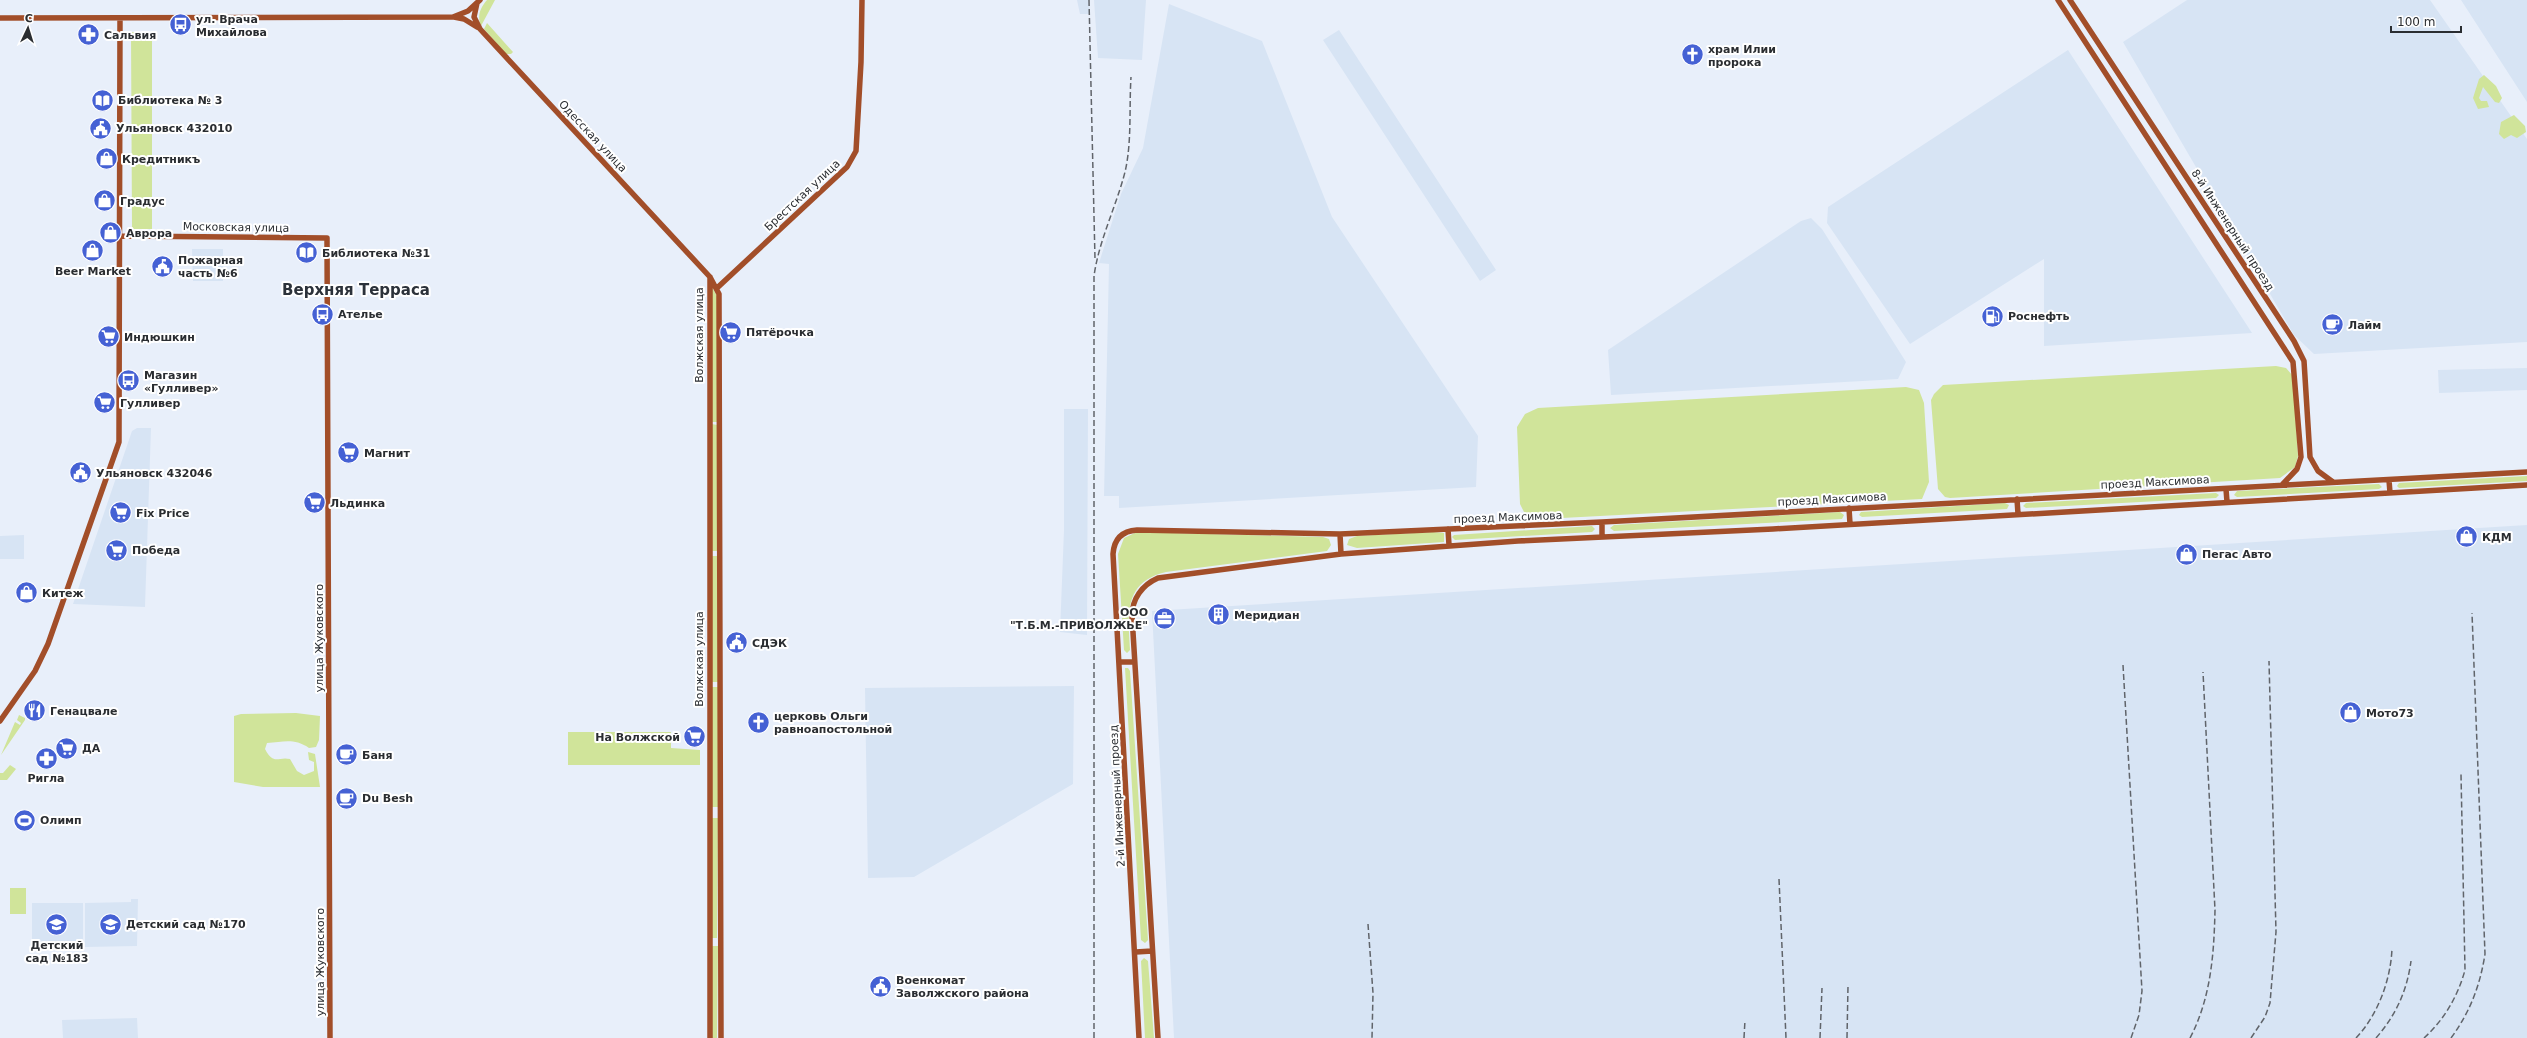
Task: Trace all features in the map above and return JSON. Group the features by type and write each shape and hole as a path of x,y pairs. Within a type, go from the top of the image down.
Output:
{"main road":[{"name":"Брестская улица","path":"717,288 847,166 855,156 859,107 862,0"},
{"name":"8-й Инженерный проезд","path":"2058,0 2293,362 2301,457 2297,469 2282,485"},
{"name":"8-й Инженерный проезд","path":"2070,0 2294,341 2304,361 2310,457 2323,477 2335,483"},
{"path":"452,17 468,12 478,2"},
{"name":"Одесская улица","path":"478,2 474,17 480,29 710,277"},
{"path":"0,18 452,17 464,19 480,29"},
{"path":"0,721 35,671 48,644 99,504 119,442 121,236 120,18"},
{"name":"Московская улица","path":"121,236 328,238"},
{"name":"улица Жуковского","path":"328,238 330,1038"},
{"name":"Волжская улица","path":"710,277 717,288 720,302 721,1038"},
{"name":"Волжская улица","path":"710,277 710,1038"},
{"name":"проезд Максимова","path":"1113,554 1114,547 1120,536 1125,532 1137,530 1340,534 1602,522 2527,472"},
{"path":"2389,480 2390,493"},
{"name":"проезд Максимова","path":"1134,662 1132,616 1135,600 1141,590 1154,579 1166,576 1341,554 1448,545 1850,524 2527,485"},
{"path":"2226,489 2227,502"},
{"path":"2017,499 2018,514"},
{"path":"1849,508 1850,524"},
{"path":"1602,522 1602,536"},
{"path":"1448,529 1448,545"},
{"path":"1340,534 1341,554"},
{"name":"2-й Инженерный проезд","path":"1113,554 1136,952 1139,1038"},
{"path":"1120,662 1134,662 1158,1038"},
{"path":"1136,952 1152,951"}],"shaded area":[{"path":"1077,0 1089,0 1090,14 1080,14"},
{"path":"1094,0 1146,0 1142,60 1098,58"},
{"path":"2187,0 2430,0 2527,139 2527,342 2314,354 2294,335 2123,42"},
{"path":"2461,0 2527,0 2527,102"},
{"path":"1169,4 1262,41 1332,217 1478,436 1476,487 1119,508 1119,496 1104,496 1109,264 1099,263 1121,194 1143,148"},
{"path":"1339,30 1496,270 1480,281 1323,40"},
{"path":"2068,50 2252,333 2044,346 2044,259 1910,344 1827,223 1828,207"},
{"path":"1811,218 1822,229 1906,362 1898,379 1611,395 1608,350 1801,221"},
{"path":"192,249 223,249 223,281 193,281"},
{"path":"2527,368 2527,390 2439,393 2438,370"},
{"path":"1064,409 1088,409 1087,635 1060,632 1064,530"},
{"path":"137,428 151,428 145,607 73,604 132,431"},
{"path":"2527,525 2527,1038 1174,1038 1152,611"},
{"path":"24,535 24,559 0,559 0,536"},
{"path":"1074,686 1073,784 914,877 868,878 865,688"},
{"name":"Детский сад №170","path":"131,899 138,899 137,946 85,947 85,903 131,902"},
{"name":"Детский сад №183","path":"32,903 83,903 83,947 32,947"},
{"path":"137,1018 138,1038 63,1038 62,1020"}],"green space":[{"path":"487,0 495,0 481,26 479,19 480,12"},
{"path":"487,23 513,52 511,54 506,54 484,29"},
{"path":"131,32 152,32 152,229 132,229"},
{"path":"2484,75 2496,86 2502,98 2499,103 2495,102 2483,87 2479,98 2481,101 2487,101 2489,107 2478,109 2473,98 2479,79"},
{"path":"2514,115 2525,126 2526,132 2517,138 2511,135 2504,139 2499,134 2501,122"},
{"path":"711,285 718,298 718,422 711,422"},
{"path":"2276,366 2286,368 2293,376 2298,456 2295,467 2280,478 1950,498 1945,497 1938,489 1931,400 1934,394 1943,385"},
{"path":"1906,387 1919,390 1924,403 1929,482 1922,499 1543,519 1524,512 1520,504 1517,427 1525,414 1538,408"},
{"path":"711,424 718,425 718,551 711,551"},
{"path":"2527,476 2527,481 2399,488 2397,486 2399,483"},
{"path":"2379,484 2382,487 2379,489 2237,497 2234,495 2237,491"},
{"path":"2216,493 2219,495 2216,498 2026,508 2023,506 2026,503"},
{"path":"2005,503 2009,505 2007,509 1862,517 1859,515 1861,512"},
{"path":"1840,512 1844,515 1842,519 1614,531 1610,528 1614,525"},
{"path":"1592,526 1595,529 1592,532 1455,540 1452,537 1454,535"},
{"path":"1137,532 1323,537 1329,539 1331,545 1327,551 1166,572 1152,577 1142,583 1135,592 1131,602 1129,613 1130,650 1127,653 1124,650 1118,554 1124,538"},
{"path":"1433,532 1444,533 1444,542 1357,548 1347,545 1349,539 1357,536"},
{"path":"711,556 718,556 718,682 711,682"},
{"path":"1125,668 1128,668 1130,671 1148,940 1145,943 1141,940"},
{"path":"712,687 718,687 718,807 712,807"},
{"path":"296,713 320,716 319,740 316,747 309,748 294,742 284,742 267,743 265,749 274,759 290,759 297,771 304,775 314,771 314,762 309,760 308,752 315,754 320,787 263,787 234,782 234,716 241,714"},
{"path":"19,715 25,718 25,720 1,755 15,722 20,725 21,723 17,720"},
{"path":"568,732 671,732 671,748 700,750 700,765 568,765"},
{"path":"10,765 16,769 7,780 0,780 0,773 3,773"},
{"path":"712,818 718,818 717,938 711,938"},
{"path":"10,888 26,888 26,914 10,914"},
{"path":"711,946 718,946 717,1038 712,1038"},
{"path":"1144,958 1148,961 1154,1038 1145,1038 1141,961"}],"railway":[{"path":"1089,0 1095,259"},
{"path":"1094,1038 1094,276 1100,249 1125,172 1129,149 1131,77"},
{"path":"2451,1038 2469,1008 2477,988 2485,954 2472,613"},
{"path":"2251,1038 2265,1017 2270,1003 2276,932 2269,661"},
{"path":"2123,665 2142,991 2139,1015 2131,1038"},
{"path":"2190,1038 2203,1007 2207,992 2212,959 2215,910 2203,672"},
{"path":"2424,1038 2438,1023 2449,1007 2462,980 2465,970 2461,774"},
{"path":"1779,879 1786,1038"},
{"path":"1368,924 1373,993 1372,1038"},
{"path":"2356,1038 2371,1019 2382,996 2389,972 2392,948"},
{"path":"2376,1038 2400,1002 2407,982 2411,961"},
{"path":"1847,1038 1848,986"},
{"path":"1820,1038 1822,988"},
{"path":"1744,1038 1745,1020"}],"place":[{"name":"ул. Врача Михайлова","path":"180,25"},
{"name":"Сальвия","path":"89,35"},
{"name":"храм Илии пророка","path":"1693,55"},
{"name":"Библиотека № 3","path":"102,100"},
{"name":"Ульяновск 432010","path":"101,128"},
{"name":"Кредитникъ","path":"106,159"},
{"name":"Градус","path":"104,201"},
{"name":"Аврора","path":"110,233"},
{"name":"Beer Market","path":"93,251"},
{"name":"Библиотека №31","path":"306,253"},
{"name":"Пожарная часть №6","path":"162,266"},
{"name":"Ателье","path":"322,314"},
{"name":"Роснефть","path":"1993,316"},
{"name":"Лайм","path":"2332,325"},
{"name":"Пятёрочка","path":"731,332"},
{"name":"Индюшкин","path":"109,337"},
{"name":"Магазин «Гулливер»","path":"128,381"},
{"name":"Гулливер","path":"105,403"},
{"name":"Магнит","path":"349,453"},
{"name":"Ульяновск 432046","path":"80,473"},
{"name":"Льдинка","path":"315,503"},
{"name":"Fix Price","path":"120,513"},
{"name":"КДМ","path":"2467,537"},
{"name":"Победа","path":"116,550"},
{"name":"Пегас Авто","path":"2187,554"},
{"name":"Китеж","path":"27,593"},
{"name":"Меридиан","path":"1219,615"},
{"name":"ООО \"Т.Б.М.-ПРИВОЛЖЬЕ\"","path":"1164,618"},
{"name":"СДЭК","path":"737,643"},
{"name":"Генацвале","path":"34,711"},
{"name":"Мото73","path":"2350,713"},
{"name":"церковь Ольги равноапостольной","path":"758,722"},
{"name":"На Волжской","path":"695,737"},
{"name":"ДА","path":"67,748"},
{"name":"Баня","path":"347,755"},
{"name":"Ригла","path":"46,758"},
{"name":"Du Besh","path":"347,798"},
{"name":"Олимп","path":"25,820"},
{"name":"Детский сад №170","path":"111,924"},
{"name":"Детский сад №183","path":"57,925"},
{"name":"Военкомат Заволжского района","path":"880,986"}],"district":[{"name":"Верхняя Терраса","path":"356,290"}]}
